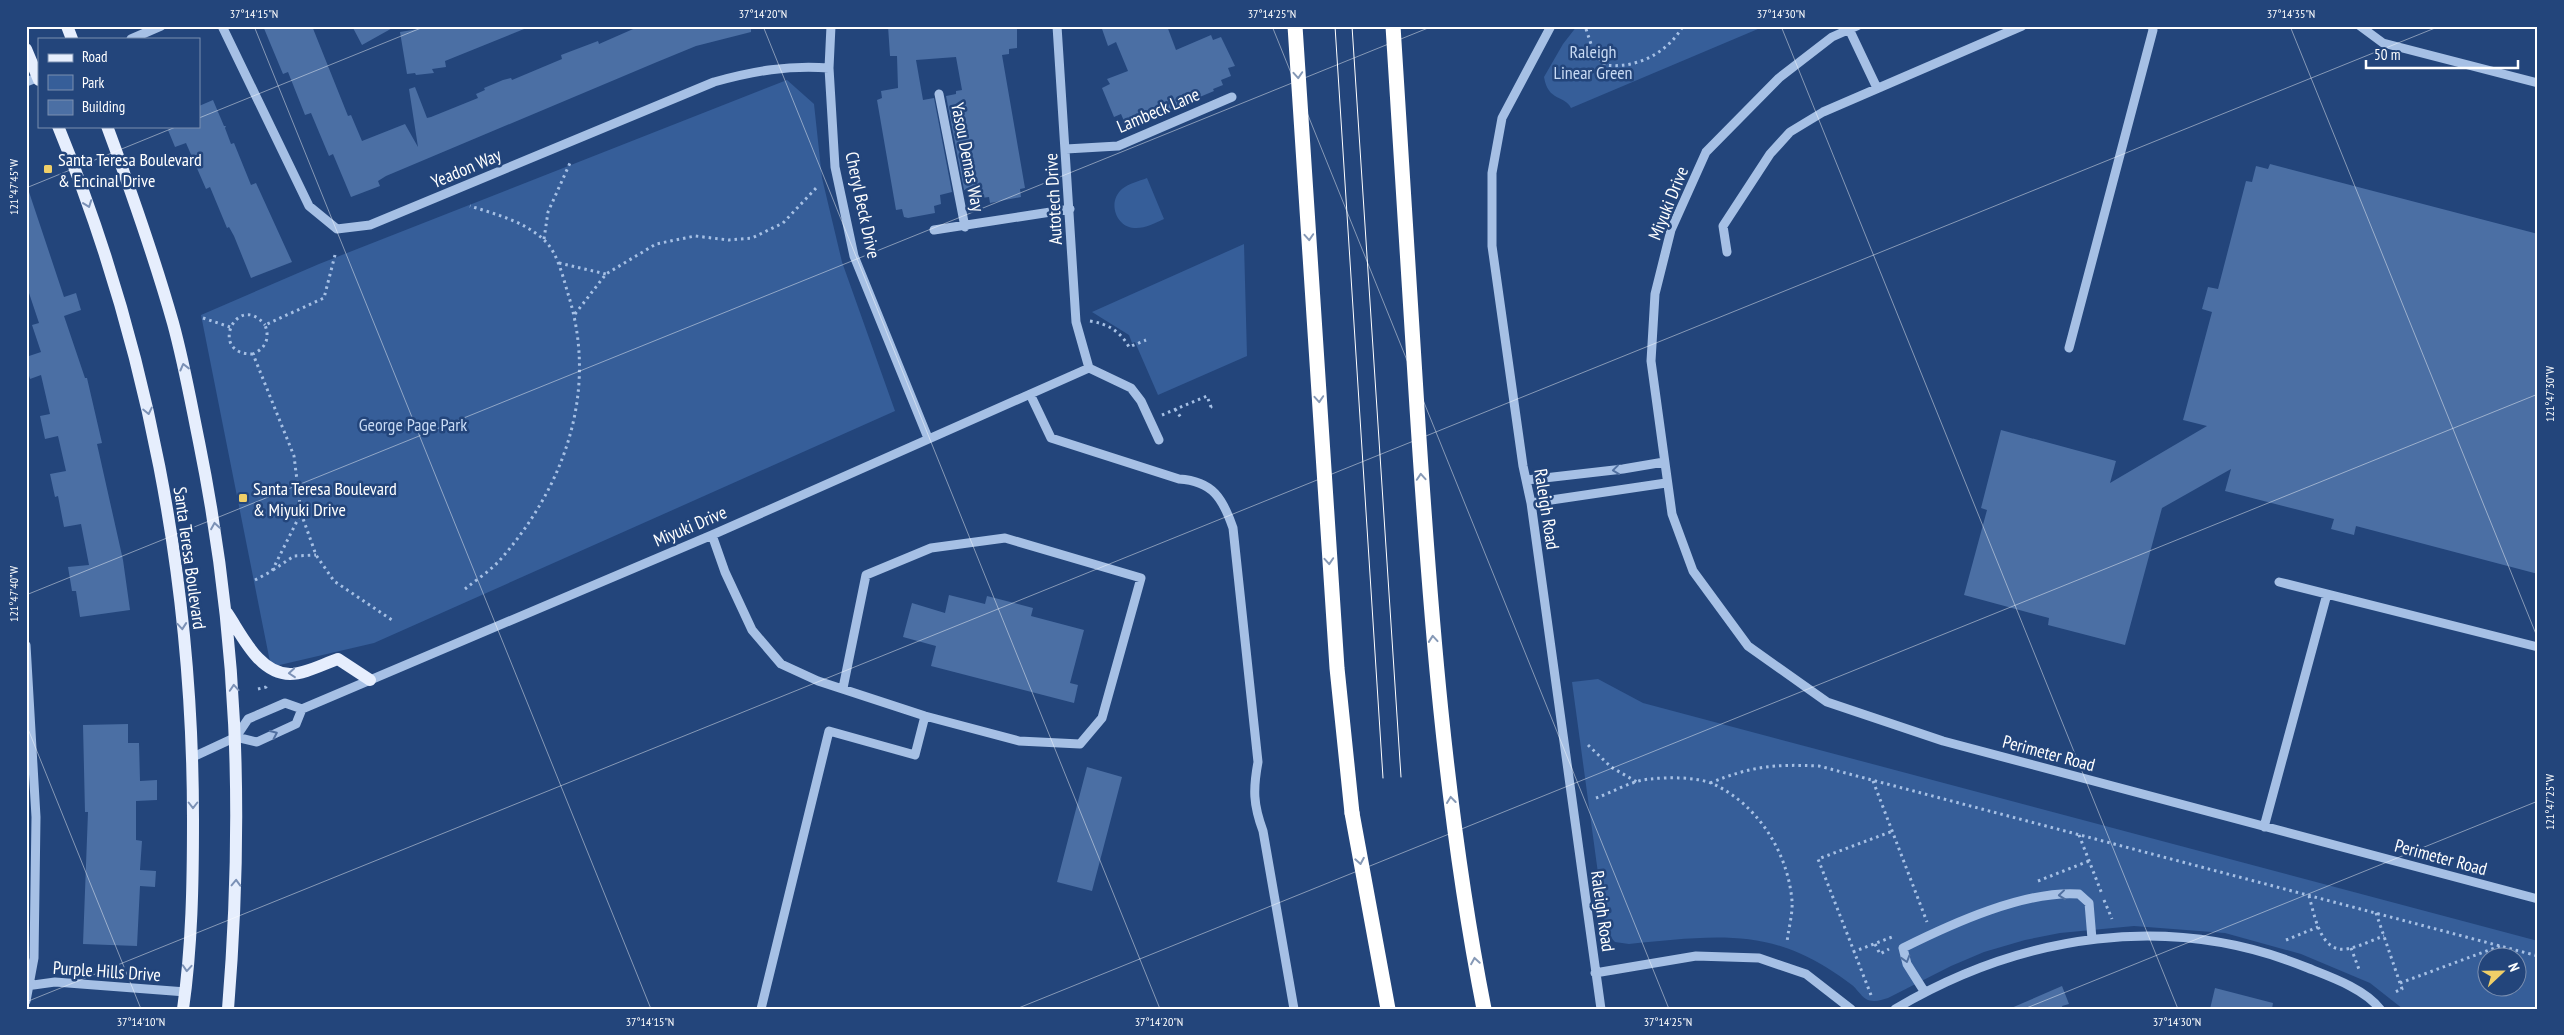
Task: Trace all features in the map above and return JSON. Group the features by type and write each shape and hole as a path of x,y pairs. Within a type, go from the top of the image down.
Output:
{"highway":[{"path":"1295,26 1337,668 1352,813 1388,1009"},
{"path":"1393,26 1424,527 1437,682 1454,830 1484,1009"}],"main road":[{"path":"67,26 72,38"},
{"path":"26,49 35,79"},
{"name":"Santa Teresa Boulevard","path":"59,128 99,236 120,303 147,406 170,526 179,594 193,757 193,875 186,992 183,1009"},
{"name":"Santa Teresa Boulevard","path":"108,128 141,216 184,366 211,502 227,613 236,736 237,846 234,932 228,1009"},
{"path":"227,613 262,662 273,670 291,674 338,659 370,680"}],"street":[{"path":"133,38 161,26"},
{"name":"Yeadon Way","path":"222,26 310,206 337,228 370,225 714,82 757,70 806,66 829,68"},
{"name":"Cheryl Beck Drive","path":"831,26 829,68 835,167 854,256 928,438"},
{"name":"Autotech Drive","path":"1057,26 1076,322 1089,368"},
{"name":"Raleigh Road","path":"1551,26 1502,118 1492,173 1492,246 1531,503 1601,1009"},
{"path":"1727,252 1723,226 1770,154 1790,132 1823,112 2022,26"},
{"path":"2069,348 2153,30 2152,26"},
{"path":"2360,26 2383,43 2538,83"},
{"path":"1853,28 1877,88"},
{"name":"Miyuki Drive","path":"1666,483 1651,361 1654,294 1671,230 1706,152 1779,78 1832,37 1853,28"},
{"name":"Yasou Demas Way","path":"939,94 965,227"},
{"name":"Lambeck Lane","path":"1066,148 1118,146 1232,97"},
{"name":"Yasou Demas Way","path":"934,230 965,227 1070,209"},
{"path":"1089,368 1130,388 1141,401 1159,440"},
{"name":"Miyuki Drive","path":"302,709 712,535 1089,368"},
{"path":"1030,394 1051,438 1179,479 1195,480 1211,489 1224,503 1232,528 1257,752 1258,762 1253,789 1255,805 1263,830 1294,1009"},
{"path":"1527,480 1664,462"},
{"path":"1531,503 1666,483"},
{"name":"Perimeter Road","path":"1666,483 1672,514 1693,571 1748,646 1827,702 1943,742 2538,899"},
{"path":"712,535 725,572 752,630 781,664 818,681 925,716 1019,741 1080,744 1102,718 1141,578 1004,538 931,548 866,575 843,688"},
{"path":"2279,582 2538,647"},
{"path":"2264,827 2327,594"},
{"path":"26,645 29,726 36,816 34,958 26,1001"},
{"path":"193,757 236,736 248,719 268,709 285,703 302,709 296,724 257,742 236,736"},
{"path":"761,1009 828,731 916,755 925,716"},
{"path":"1924,992 1907,964 1903,948 1962,921 1998,908 2056,895 2079,894 2089,903 2092,938"},
{"path":"1895,1009 1924,992 1984,965 2037,948 2092,938 2115,936 2169,937 2224,943 2276,955 2322,974 2366,996 2380,1009"},
{"path":"1595,973 1696,956 1759,958 1806,974 1851,1009"},
{"name":"Purple Hills Drive","path":"28,986 56,982 186,992"}],"path":[{"path":"1586,28 1594,53 1605,65 1621,67 1643,60 1662,50 1683,26"},
{"path":"544,239 548,212 570,164"},
{"path":"574,315 606,274 656,244 695,236 730,240 752,238 783,223 818,186"},
{"path":"465,589 499,562 530,521 552,487 573,434 581,355 574,315 559,263 544,239 509,218 470,206"},
{"path":"265,325 324,298 335,255"},
{"path":"559,263 606,274"},
{"path":"245,315 257,317 265,325 268,337 266,343 253,354 239,352 233,347 228,334 234,321 245,315"},
{"path":"203,318 230,327"},
{"path":"1089,321 1112,328 1124,339 1129,347 1146,340"},
{"path":"253,354 294,456 302,513 316,555 334,581 392,620"},
{"path":"1150,420 1207,396 1212,407 1208,408"},
{"path":"1176,409 1182,419"},
{"path":"272,570 302,513"},
{"path":"255,580 294,556 316,555"},
{"path":"1588,745 1611,768 1638,782"},
{"path":"1710,783 1737,772 1776,764 1819,766 2538,956"},
{"path":"1596,798 1648,779 1681,779 1710,783 1751,810 1770,833 1785,867 1792,902 1787,943"},
{"path":"1873,780 1927,924"},
{"path":"1871,995 1818,859 1893,831"},
{"path":"2079,834 2112,919"},
{"path":"2309,895 2318,928 2324,939 2333,946 2341,949 2351,948 2384,936"},
{"path":"2376,913 2402,989 2392,993"},
{"path":"2286,940 2318,928"},
{"path":"2400,983 2500,946"},
{"path":"2351,948 2360,972"}],"green space":[{"name":"Raleigh Linear Green","path":"1577,26 1765,26 1571,108 1565,101 1549,91 1544,77 1563,44"},
{"name":"George Page Park","path":"787,80 814,104 822,178 842,262 895,411 374,643 271,667 201,315 319,264"},
{"path":"1147,178 1164,219 1142,228 1128,227 1118,219 1114,207 1117,194 1124,187"},
{"path":"1244,244 1247,356 1158,395 1135,342 1132,343 1129,335 1092,312"},
{"path":"1598,679 1643,703 2538,941 2538,1009 2403,1009 2370,983 2301,954 2225,933 2134,926 2060,933 2025,940 1984,952 1951,966 1888,998 1874,1001 1866,999 1852,985 1813,960 1779,946 1737,938 1694,938 1629,944 1615,942 1606,932 1572,682"}],"building":[{"path":"263,26 312,26 348,116 351,115 362,141 405,124 418,147 409,89 415,87 427,118 478,98 476,94 485,90 484,88 503,80 511,78 512,80 562,59 561,55 598,41 599,44 640,26 751,26 751,32 696,46 657,62 386,176 378,181 380,186 351,197 333,154 329,156 311,113 305,115 288,72 283,74"},
{"path":"352,26 396,26 362,45"},
{"path":"437,26 529,27 445,61 446,67 432,69 434,73 407,74 400,32"},
{"path":"888,26 1017,26 1017,48 1009,49 1009,54 1002,55 1025,188 1020,189 1021,197 990,203 989,197 981,198 979,188 964,190 946,96 956,94 956,91 962,90 956,57 916,60 923,100 934,98 952,192 940,195 941,204 934,206 935,213 908,218 904,217 902,209 896,210 877,100 882,98 881,91 898,88 897,56 890,56"},
{"path":"1101,26 1167,26 1176,50 1211,35 1213,40 1221,37 1235,66 1228,68 1231,76 1221,80 1223,85 1213,89 1214,91 1133,125 1130,119 1124,121 1121,114 1114,117 1102,88 1110,84 1107,79 1128,71 1116,42 1108,46"},
{"path":"213,100 224,126 226,126 231,144 234,143 251,185 256,183 292,262 251,278 234,236 229,227 227,228 210,187 206,189 186,143 175,147 168,130 172,128 200,128 200,106"},
{"path":"2270,164 2538,234 2538,574 2356,526 2354,535 2331,529 2334,519 2225,491 2231,469 2162,508 2125,645 2048,625 2049,618 1964,595 1987,510 1981,508 2001,430 2116,461 2110,483 2207,426 2183,420 2212,312 2202,309 2208,287 2218,289 2246,181 2252,182 2256,166 2268,169"},
{"path":"26,192 29,192 64,297 76,293 81,310 64,316 85,378 87,378 102,443 97,444 123,560 130,610 80,617 76,591 72,591 68,567 89,565 81,524 64,527 58,496 55,497 50,474 66,471 58,436 45,439 40,416 50,414 41,375 30,379 26,366 26,357 41,352 32,325 39,323 26,284"},
{"path":"949,595 985,604 987,596 1033,608 1031,616 1084,630 1070,683 1078,685 1074,703 931,666 936,646 903,637 912,603 945,613"},
{"path":"128,724 128,743 139,743 140,781 157,780 157,800 136,801 136,840 142,841 140,870 156,871 155,887 140,886 137,946 83,944 88,812 85,812 83,725"},
{"path":"1087,767 1122,777 1092,891 1057,882"},
{"path":"2062,986 2069,1004 2062,1006 2063,1009 2009,1009"},
{"path":"2215,988 2273,1003 2272,1009 2210,1009"}],"tram line":[{"path":"1335,26 1383,778"},
{"path":"1352,26 1401,777"}],"place":[{"name":"Santa Teresa Boulevard & Encinal Drive","path":"48,169"},
{"name":"Santa Teresa Boulevard & Miyuki Drive","path":"243,498"}]}
